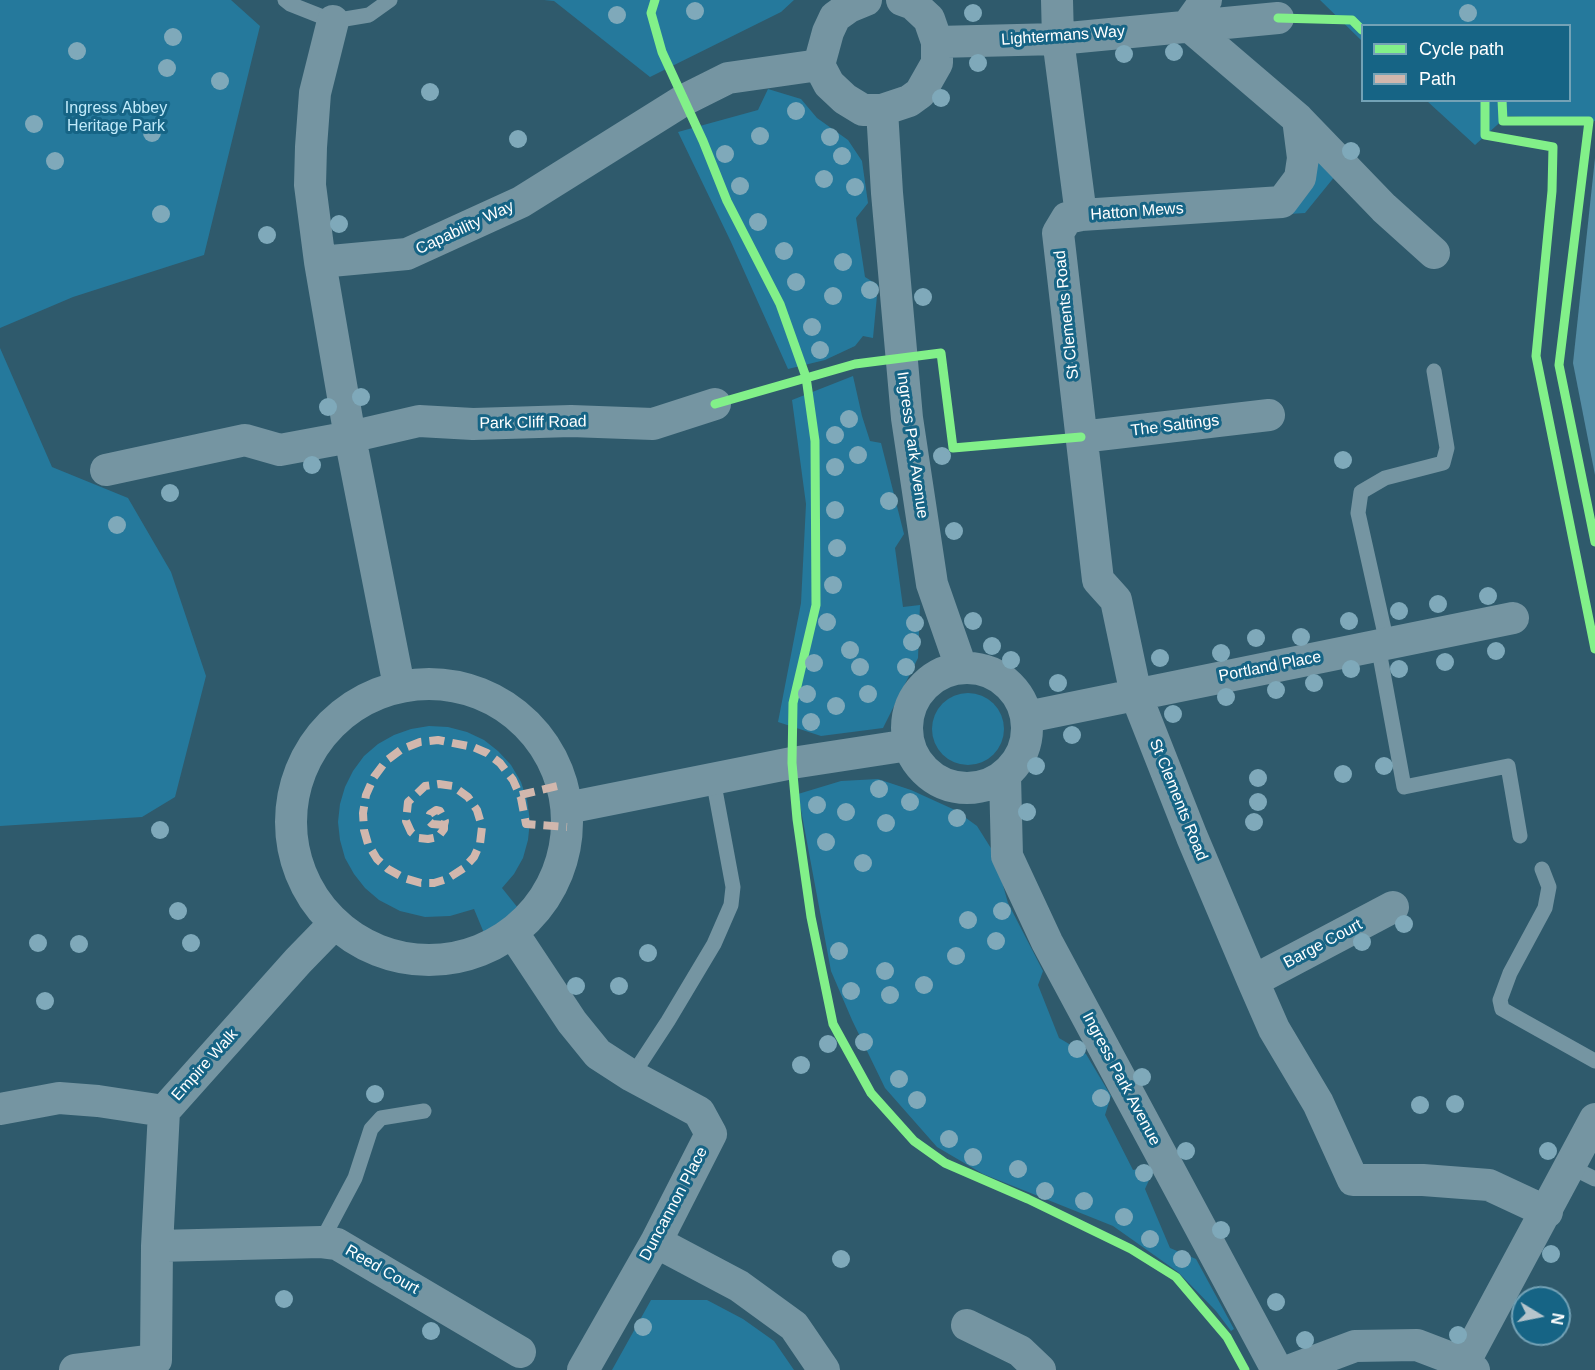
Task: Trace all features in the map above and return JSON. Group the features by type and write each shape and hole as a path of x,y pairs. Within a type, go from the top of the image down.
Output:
{"street":[{"path":"866,0 849,7 835,17 828,32 819,65 830,84 845,99 863,110 882,110 909,101 920,93 937,63 937,42 929,19 913,4 902,0"},
{"name":"Hatton Mews","path":"1057,0 1058,39 1081,215 1282,202 1300,178 1303,158 1298,119"},
{"path":"1206,0 1188,26 1298,119 1384,208 1434,253"},
{"name":"Lightermans Way","path":"937,42 1058,39 1278,18"},
{"path":"333,21 315,93 310,147 310,184 320,262 350,438 399,686"},
{"name":"Capability Way","path":"320,262 408,254 521,202 684,100 728,78 819,65"},
{"name":"Ingress Park Avenue","path":"882,110 886,193 907,418 932,584 961,667"},
{"name":"St Clements Road","path":"1081,215 1067,218 1058,233 1098,580 1116,600 1136,694 1191,837 1274,1029 1318,1103 1353,1179 1423,1180 1489,1185 1547,1212"},
{"name":"Park Cliff Road","path":"106,470 245,440 280,450 350,438 419,421 473,424 571,421 653,424 715,404"},
{"name":"The Saltings","path":"1081,436 1269,415"},
{"name":"Portland Place","path":"1027,717 1513,618"},
{"path":"961,667 979,668 996,674 1011,685 1021,699 1027,717 1028,733 1024,750 1016,764 1005,776 987,785 968,789 949,786 931,777 918,763 909,745 906,728 909,710 917,694 928,681 944,672 961,667"},
{"path":"441,684 482,694 518,715 545,747 562,785 567,808 567,827 563,858 551,888 533,915 513,933 467,957 419,962 373,950 334,924 307,890 293,850 291,807 302,765 326,729 359,702 399,686 441,684"},
{"path":"567,808 792,763 909,745"},
{"name":"Ingress Park Avenue","path":"1005,776 1007,856 1047,942 1277,1370"},
{"name":"Barge Court","path":"1253,981 1394,907"},
{"name":"Empire Walk","path":"0,1109 59,1098 98,1101 164,1111 334,924"},
{"name":"Duncannon Place","path":"513,933 588,1044 601,1057 632,1076 699,1112 711,1134 656,1242 583,1370"},
{"path":"75,1370 157,1365 157,1246 164,1111"},
{"path":"1291,1370 1354,1346 1417,1345 1469,1366 1547,1212 1583,1173 1595,1119"},
{"name":"Reed Court","path":"157,1246 321,1242 337,1244 520,1352"},
{"path":"656,1242 739,1286 794,1326 825,1370"},
{"path":"967,1325 1020,1352 1041,1370"}],"lane":[{"path":"285,0 333,21 369,15 390,0"},
{"path":"1434,371 1447,448 1443,463 1385,478 1361,492 1358,513 1382,644 1404,787 1508,766 1520,836"},
{"path":"632,1076 669,1021 714,945 731,905 733,887 713,779"},
{"path":"1542,868 1549,887 1545,908 1510,972 1500,1000 1502,1009 1595,1061"},
{"path":"321,1242 355,1178 371,1128 381,1118 424,1111"}],"green space":[{"name":"Ingress Abbey Heritage Park","path":"0,0 231,0 260,26 204,255 73,297 0,328"},
{"path":"544,0 794,0 781,12 650,77 554,1"},
{"path":"1320,0 1595,0 1595,121 1507,116 1475,145 1428,102 1571,102 1571,24 1361,24 1361,40"},
{"path":"768,89 801,99 817,118 848,140 862,161 868,203 856,218 865,277 878,285 873,338 863,336 855,346 825,360 788,369 678,132 758,110"},
{"path":"1327,155 1340,170 1305,213 1289,214 1317,164"},
{"path":"0,348 52,467 128,498 171,572 206,676 175,797 142,817 0,826"},
{"path":"853,376 870,441 881,443 904,534 895,548 903,607 920,605 918,658 883,728 821,736 778,722 801,603 806,504 792,400"},
{"path":"968,693 988,699 998,709 1004,729 998,749 988,759 968,765 948,759 938,749 932,729 938,709 948,699"},
{"path":"429,726 448,727 484,740 511,765 521,782 527,800 530,821 523,858 514,874 502,888 518,908 504,921 484,933 474,909 450,916 425,917 400,911 379,900 354,874 345,858 340,840 338,822 340,804 353,771 364,756 378,744 394,735"},
{"path":"878,779 911,790 955,810 977,826 994,853 1008,903 1043,971 1038,985 1059,1038 1086,1054 1111,1096 1105,1115 1133,1170 1149,1167 1150,1178 1145,1189 1170,1248 1196,1259 1234,1329 1231,1331 1216,1311 1178,1272 1113,1226 983,1174 937,1147 885,1088 831,971 798,794 841,781"},
{"path":"651,1300 707,1300 743,1319 774,1341 794,1370 612,1370"}],"shaded area":[{"path":"1595,158 1595,475 1573,363"}],"marked path":[{"path":"444,825 432,824 428,820 430,814 436,810 440,811 445,821 444,829 438,837 418,838 411,832 406,821 408,802 425,786 439,784 453,786 468,797 477,810 482,827 480,844 474,857 464,868 447,879 434,883 421,883 404,878 388,869 377,859 368,844 363,813 366,795 374,777 386,761 402,749 420,742 438,740 473,747 487,753 500,763 513,780 521,798 526,824 567,827"},
{"path":"520,795 562,785"}],"cycle path":[{"path":"655,0 651,13 662,52 703,141 727,201 780,304 806,377 815,441 816,605 793,703 792,763 797,819 811,917 833,1024 871,1093 914,1141 945,1163 1028,1199 1131,1249 1176,1277 1227,1337 1245,1370"},
{"path":"1278,18 1352,20 1361,29"},
{"path":"1485,102 1485,135 1553,147 1552,191 1536,356 1595,649"},
{"path":"1502,102 1503,121 1589,121 1559,365 1595,542"},
{"path":"715,404 855,364 941,353 953,448 1081,437"}]}
